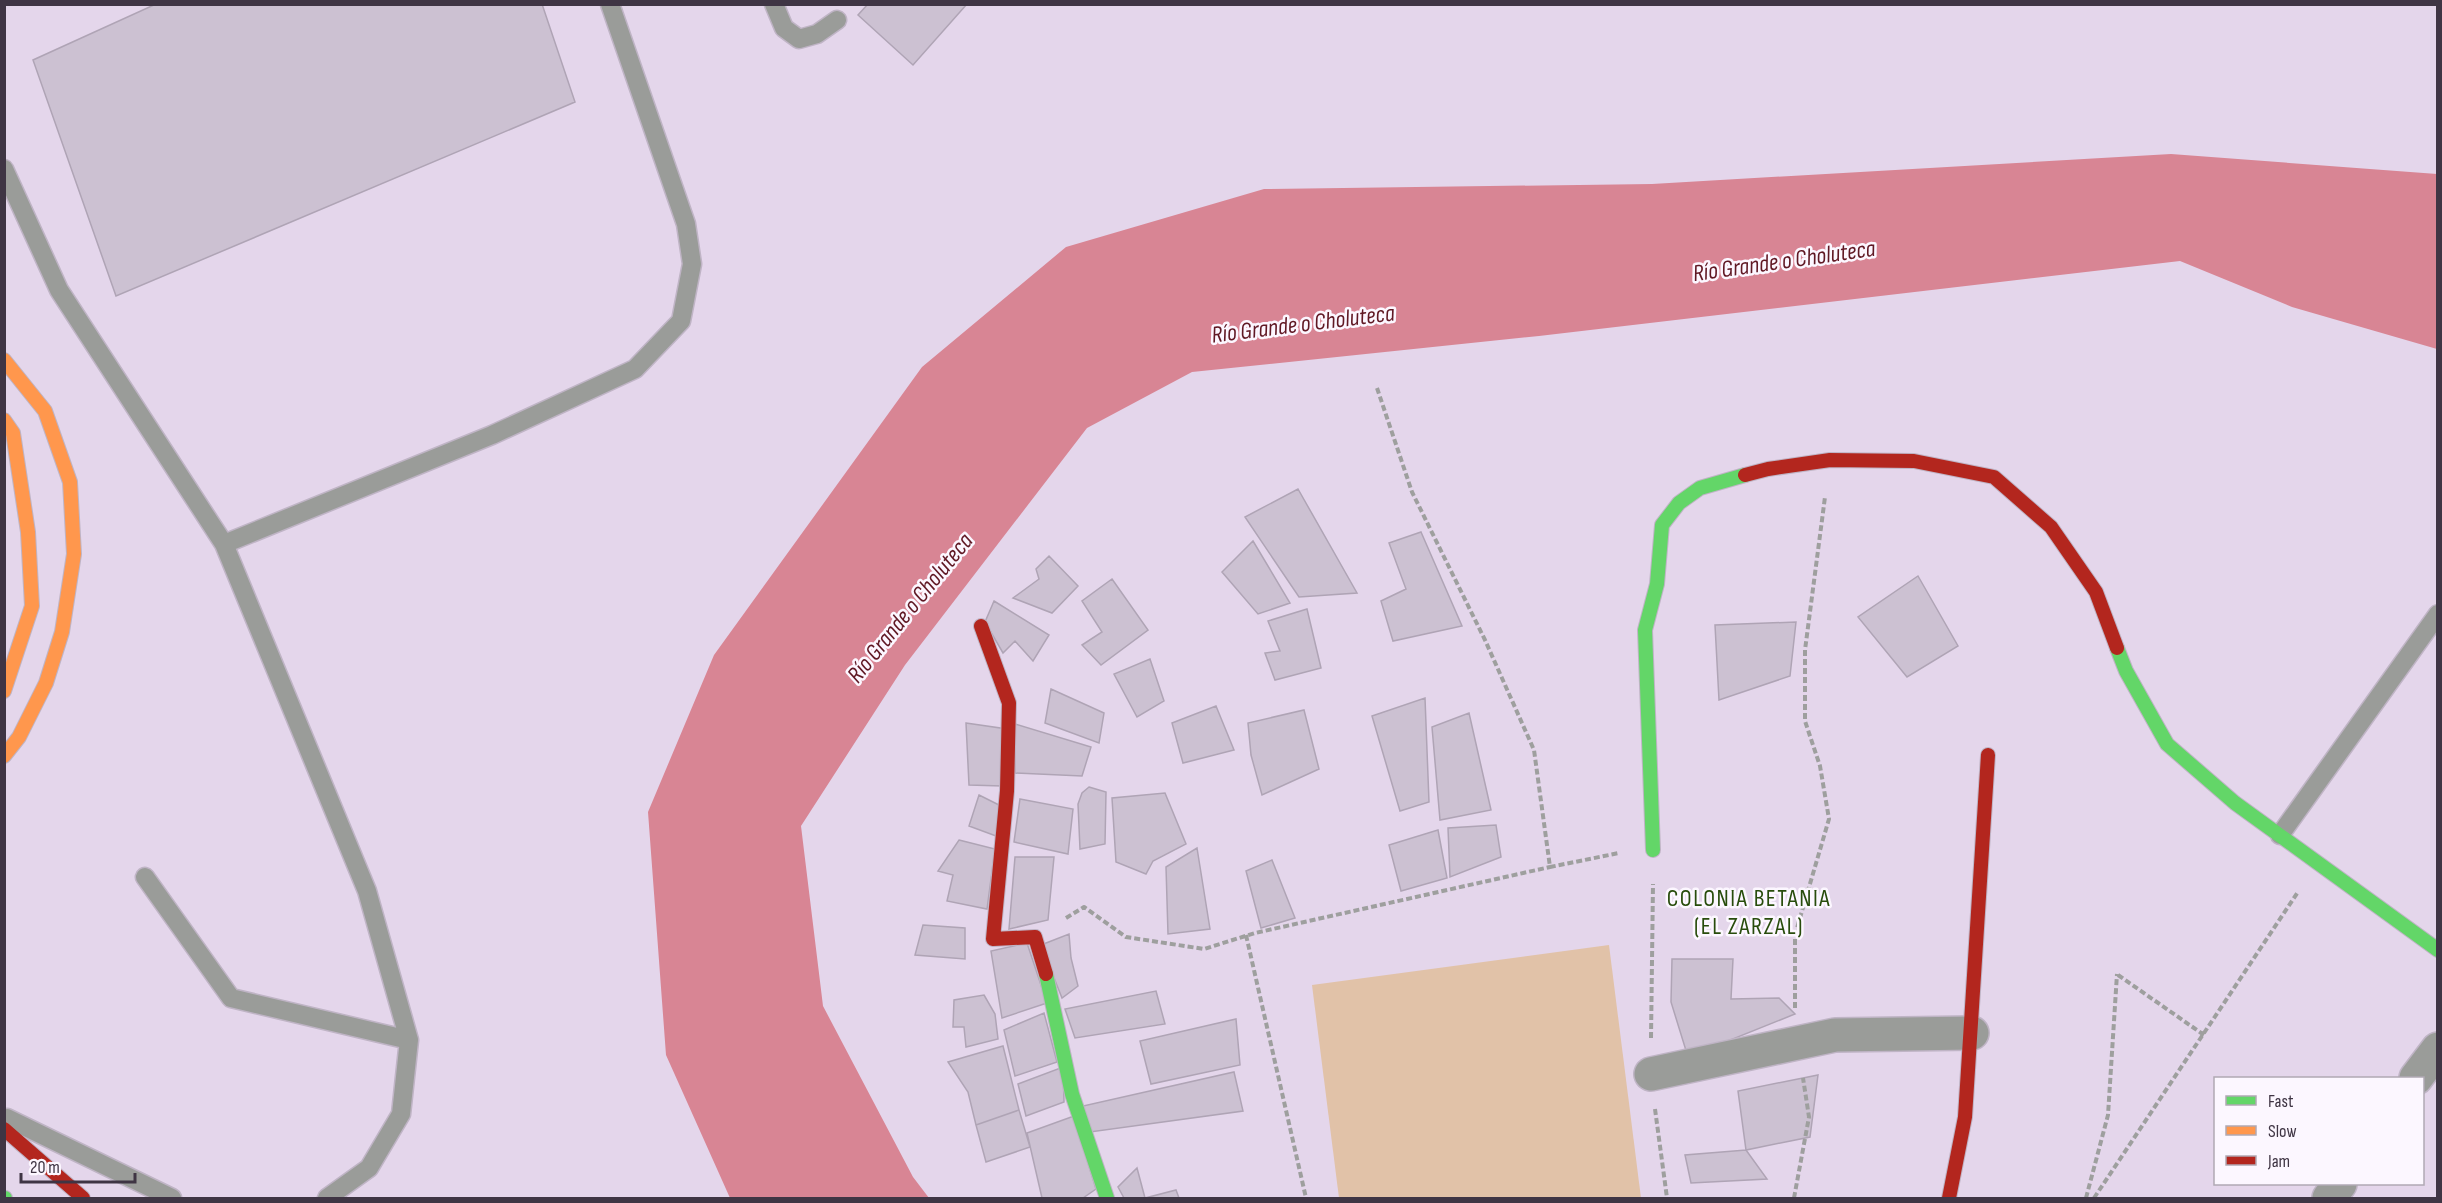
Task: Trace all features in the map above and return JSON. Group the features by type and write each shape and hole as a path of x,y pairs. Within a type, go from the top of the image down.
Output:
{"main road":[{"path":"4,360 45,411 70,482 75,554 62,632 46,683 19,737 4,756"},
{"path":"4,420 13,433 28,532 32,606 4,691"},
{"path":"1653,850 1645,630 1657,584 1662,525 1679,503 1700,488 1768,469 1830,460 1914,461 1994,477 2051,527 2096,592 2126,671 2167,744 2235,803 2438,950"},
{"path":"981,626 1009,703 1007,791 993,939 1035,937 1053,1001 1072,1094 1107,1198"},
{"path":"1949,1198 1965,1117 1988,756"},
{"path":"4,1129 83,1198"}],"street":[{"path":"1651,1074 1835,1035 1972,1033"},
{"path":"2417,1077 2438,1049"},
{"path":"2329,1198 2339,1185"}],"lane":[{"path":"224,544 492,435 635,369 681,321 692,264 686,224 610,4"},
{"path":"774,4 784,28 799,39 817,34 837,20"},
{"path":"4,169 59,290 224,544 367,891 409,1040 401,1114 369,1167 327,1198"},
{"path":"2280,835 2438,614"},
{"path":"145,877 231,998 409,1040"},
{"path":"4,1117 172,1198"}],"path":[{"path":"1377,388 1412,492 1485,640 1534,750 1550,867"},
{"path":"1794,1198 1809,1117 1798,1043 1794,993 1795,935 1829,819 1820,766 1805,721 1805,650 1830,460"},
{"path":"1035,937 1084,907 1126,937 1204,949 1246,935 1550,867 1626,852 1653,850 1651,1074 1667,1198"},
{"path":"2094,1198 2318,863"},
{"path":"1246,935 1306,1198"},
{"path":"2086,1198 2108,1115 2117,974 2204,1035"}],"shaded area":[{"path":"1609,945 1641,1198 1339,1198 1312,985"}],"water":[{"name":"Río Grande o Choluteca","path":"2171,154 2437,174 2437,349 2292,307 2180,261 1539,336 1192,372 1087,428 905,665 801,826 823,1006 913,1177 929,1198 730,1198 666,1055 648,812 714,655 922,367 1066,247 1264,189 1652,184"}],"building":[{"path":"156,4 542,4 575,102 116,296 33,60"},
{"path":"868,4 967,4 913,65 858,15"},
{"path":"1298,489 1357,593 1299,597 1245,517"},
{"path":"1421,532 1462,626 1393,641 1381,601 1406,589 1389,543"},
{"path":"1253,541 1290,603 1258,614 1222,572"},
{"path":"1049,556 1078,586 1052,613 1013,598 1039,579 1036,569"},
{"path":"1918,576 1958,646 1907,677 1858,617"},
{"path":"1112,579 1148,630 1101,665 1082,645 1102,632 1082,601"},
{"path":"994,601 1049,635 1033,661 1015,641 1003,653 985,622"},
{"path":"1307,609 1321,668 1275,680 1265,653 1280,651 1268,621"},
{"path":"1796,622 1790,676 1719,700 1715,625"},
{"path":"1150,659 1164,701 1137,717 1114,674"},
{"path":"1051,689 1104,713 1099,743 1045,723"},
{"path":"1425,698 1429,802 1400,811 1372,716"},
{"path":"1216,706 1234,750 1183,763 1172,723"},
{"path":"1304,710 1319,769 1262,795 1251,755 1248,723"},
{"path":"1469,713 1491,810 1440,820 1432,727"},
{"path":"966,723 1007,729 1002,786 969,785"},
{"path":"1015,724 1091,747 1082,776 1015,773"},
{"path":"1089,787 1106,792 1105,844 1080,849 1078,804 1082,793"},
{"path":"1165,793 1186,844 1153,861 1146,874 1116,862 1112,798"},
{"path":"979,795 1001,806 996,836 969,826"},
{"path":"1020,799 1073,809 1068,854 1014,842"},
{"path":"1496,825 1501,857 1450,877 1448,828"},
{"path":"1438,830 1447,878 1401,891 1389,845"},
{"path":"959,840 995,849 987,909 947,901 953,875 938,871"},
{"path":"1197,848 1210,929 1168,934 1166,867"},
{"path":"1015,857 1054,857 1048,920 1009,929"},
{"path":"1272,860 1295,918 1261,928 1246,871"},
{"path":"923,925 965,928 965,959 915,955"},
{"path":"1069,934 1071,958 1078,986 1062,998 1041,945"},
{"path":"1027,943 1047,1003 1002,1018 991,951"},
{"path":"1672,959 1733,959 1731,999 1779,998 1795,1014 1688,1057 1671,1002"},
{"path":"1156,991 1165,1024 1075,1038 1065,1009"},
{"path":"984,995 995,1014 998,1039 966,1047 964,1027 953,1027 954,1000"},
{"path":"1044,1013 1057,1062 1015,1076 1004,1030"},
{"path":"1236,1019 1240,1065 1151,1084 1140,1041"},
{"path":"1003,1046 1019,1110 976,1125 968,1092 948,1062"},
{"path":"1063,1067 1064,1102 1026,1116 1018,1084"},
{"path":"1234,1072 1243,1111 1090,1132 1083,1106"},
{"path":"1818,1075 1810,1137 1746,1150 1738,1091"},
{"path":"1019,1110 1030,1147 986,1162 976,1125"},
{"path":"1074,1116 1096,1189 1083,1198 1042,1198 1027,1133"},
{"path":"1746,1150 1767,1179 1691,1183 1685,1155"},
{"path":"1137,1168 1145,1198 1124,1198 1118,1187"},
{"path":"1176,1190 1179,1198 1145,1198"}],"traffic: fast":[{"path":"1653,850 1645,630 1657,584 1662,525 1679,503 1700,488 1745,475"},
{"path":"2117,648 2126,671 2167,744 2235,803 2438,950"},
{"path":"1046,974 1072,1094 1107,1198"}],"traffic: slow":[{"path":"4,360 45,411 70,482 74,554 62,632 46,683 19,737 4,756"},
{"path":"4,420 13,433 28,532 32,606 4,691"}],"traffic: jam":[{"path":"1745,475 1768,469 1830,460 1914,461 1994,477 2051,527 2096,592 2117,648"},
{"path":"981,626 1009,703 1007,791 993,939 1035,937 1046,974"},
{"path":"1949,1198 1965,1117 1988,755"},
{"path":"4,1129 83,1198"}],"district":[{"name":"COLONIA BETANIA (EL ZARZAL)","path":"1749,912"}]}
